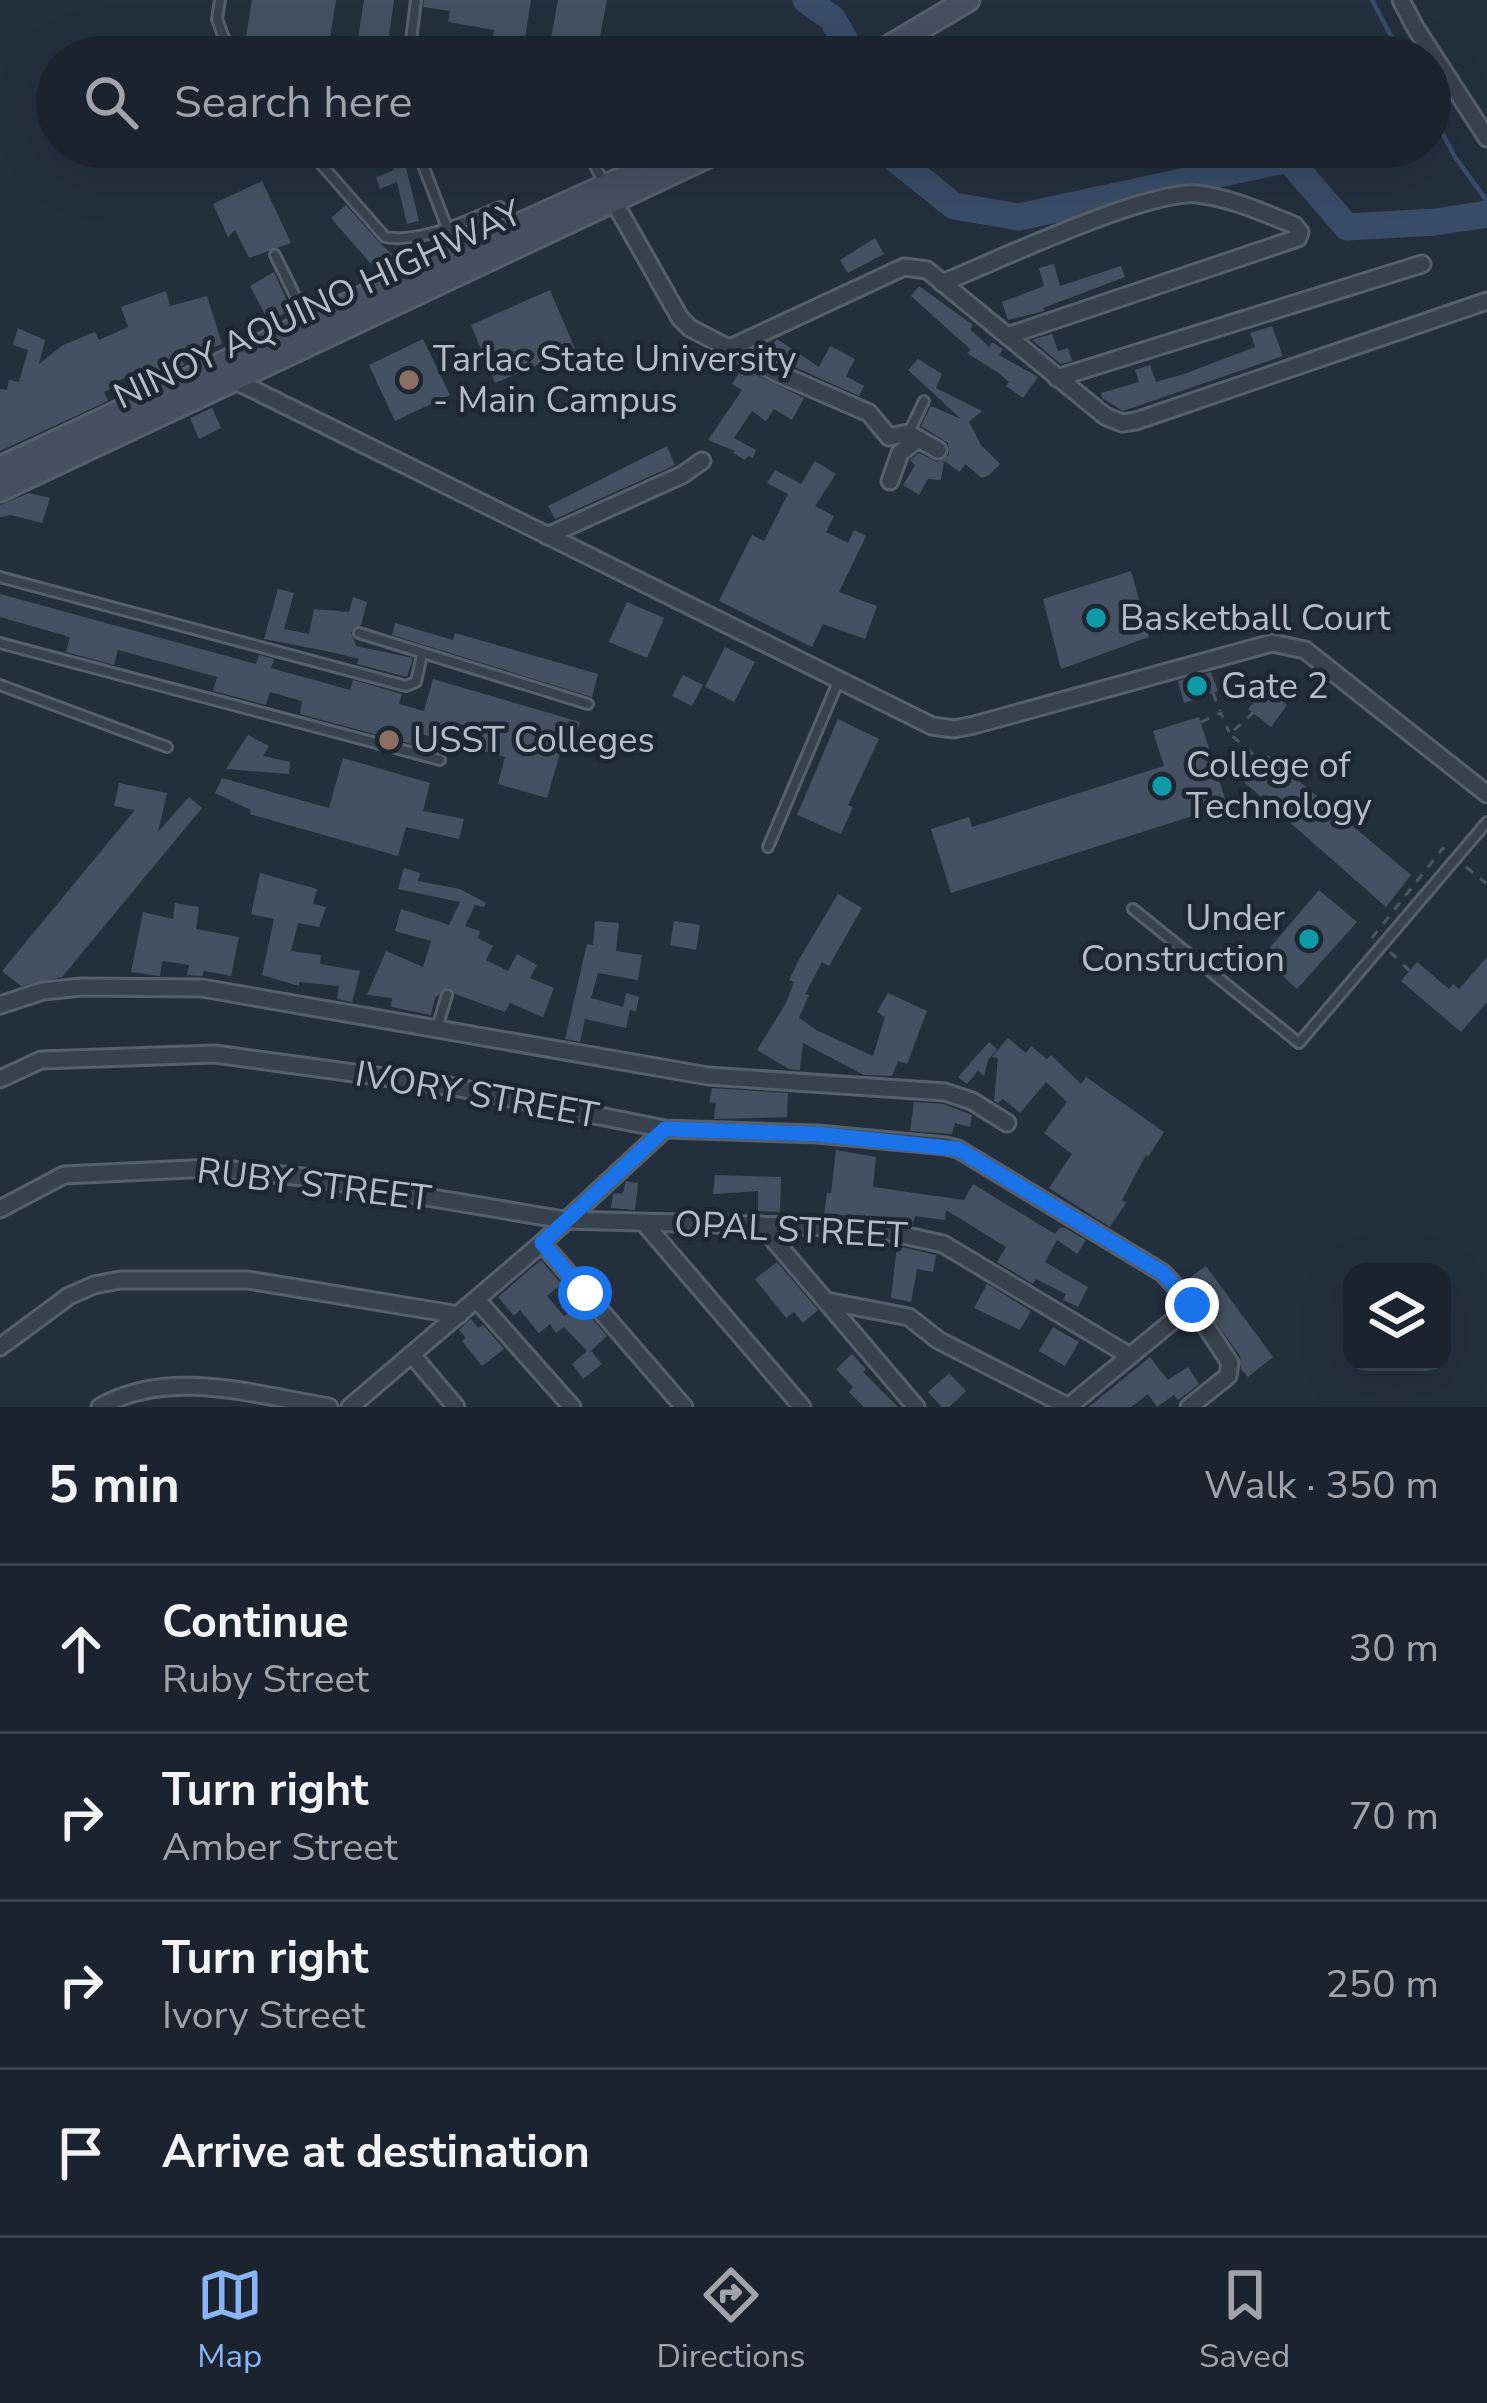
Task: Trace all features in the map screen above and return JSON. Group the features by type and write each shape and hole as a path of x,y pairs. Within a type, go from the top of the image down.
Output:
{"main road":[{"path":"909,36 968,0"},
{"name":"NINOY AQUINO HIGHWAY","path":"0,468 202,384 234,380 300,333 610,194 655,168"},
{"name":"NINOY AQUINO HIGHWAY","path":"0,490 457,253 675,168"}],"street":[{"path":"1401,0 1420,36"},
{"path":"1451,83 1487,138"},
{"path":"610,194 690,328 869,413 889,437 913,436 938,450"},
{"path":"942,283 1103,218 1191,194 1229,200 1294,225 1300,232 1298,238 1006,336"},
{"path":"1058,377 1422,264"},
{"path":"732,347 904,267 927,270 1105,416 1122,423 1487,301"},
{"path":"234,380 907,715 954,729 1272,643 1305,650 1487,794"},
{"path":"890,481 900,453 913,436"},
{"path":"547,536 682,475 702,461"},
{"path":"0,1005 43,991 178,986 709,1076 945,1092 972,1101 1007,1123"},
{"name":"IVORY STREET","path":"0,1079 41,1060 214,1054 449,1086 665,1129 817,1134 958,1149 1163,1273 1192,1305 1231,1370 1189,1407"},
{"path":"350,1407 542,1243 665,1129"},
{"name":"RUBY STREET","path":"0,1209 64,1175 212,1168 313,1178 563,1220"},
{"name":"OPAL STREET","path":"563,1220 872,1228 924,1237 1130,1356"},
{"path":"644,1223 802,1407"},
{"path":"761,1225 916,1407"},
{"path":"542,1243 684,1407"},
{"path":"0,1347 69,1296 120,1280 248,1280 459,1315"},
{"path":"477,1300 572,1407"},
{"path":"826,1301 909,1317 938,1340 1068,1407 1192,1305"},
{"path":"413,1356 456,1407"},
{"path":"100,1407 136,1391 179,1385 329,1407"}],"lane":[{"path":"220,0 217,19 223,36"},
{"path":"412,36 416,0"},
{"path":"324,168 385,236 397,239 448,227 500,207"},
{"path":"424,168 457,253"},
{"path":"596,168 610,194"},
{"path":"275,255 300,333"},
{"path":"913,436 924,401"},
{"path":"0,577 406,686 416,682 422,655"},
{"path":"359,632 587,704"},
{"path":"0,643 440,760"},
{"path":"768,847 838,681"},
{"path":"0,685 167,747"},
{"path":"1133,909 1299,1042 1487,822"},
{"path":"437,1029 447,994"}],"path":[{"path":"1213,693 1230,734 1262,762"},
{"path":"1230,734 1254,712"},
{"path":"1201,722 1221,713"},
{"path":"1463,865 1486,883"},
{"path":"1406,882 1411,886"}],"building":[{"path":"252,0 336,0 330,36 246,36"},
{"path":"364,0 394,0 389,36 358,36"},
{"path":"424,0 531,0 525,36 493,36 494,30 448,22 450,11 423,7"},
{"path":"558,0 607,0 600,36 551,36"},
{"path":"406,168 419,221 407,224 397,182 380,189 376,177"},
{"path":"262,181 291,243 249,258 235,230 228,237 213,204"},
{"path":"346,205 401,263 379,273 331,218"},
{"path":"875,238 884,254 848,273 840,260"},
{"path":"1054,264 1060,286 1121,266 1125,277 1044,311 1008,320 1002,302 1044,286 1039,268"},
{"path":"274,272 291,310 269,322 250,286"},
{"path":"919,286 973,325 970,329 989,347 992,342 1003,349 999,355 1038,377 1023,398 997,372 967,353 971,350 911,296"},
{"path":"550,290 575,349 495,383 471,325"},
{"path":"166,291 170,306 207,296 222,344 182,360 184,365 144,384 139,372 110,384 112,388 104,392 108,401 0,451 0,389 7,390 9,380 19,382 28,350 13,345 18,328 45,340 39,364 63,345 95,332 99,340 128,327 121,307"},
{"path":"1272,326 1283,356 1123,411 1102,398 1101,393 1139,382 1135,370 1150,365 1156,382 1184,374 1255,347 1250,333"},
{"path":"1052,334 1058,351 1068,348 1072,361 1061,364 1032,340"},
{"name":"Tarlac State University - Main Campus","path":"423,339 450,395 395,421 369,365"},
{"path":"777,339 819,367 830,346 855,359 846,376 864,386 859,396 766,354"},
{"path":"918,359 942,374 936,388 982,411 969,422 981,445 1000,464 988,476 982,478 965,464 960,472 944,461 941,480 928,479 919,495 903,485 915,465 910,460 919,453 937,462 949,455 948,443 921,426 931,406 961,419 908,370"},
{"path":"742,368 804,398 792,420 774,409 766,421 752,411 734,438 756,450 753,458 745,460 708,440 742,390 732,384"},
{"path":"212,408 221,428 199,439 190,418"},
{"path":"667,446 675,465 555,519 548,506"},
{"path":"815,461 836,474 815,506 834,516 826,532 848,543 854,530 866,536 839,592 877,606 865,639 823,624 812,647 719,601 752,535 764,541 788,494 767,483 775,470 801,484"},
{"path":"29,493 50,498 42,523 0,517 0,505"},
{"name":"Basketball Court","path":"1131,571 1149,637 1061,669 1043,599"},
{"path":"278,589 294,593 284,629 309,634 314,609 349,612 353,597 367,602 361,625 351,632 356,646 413,658 407,677 357,664 359,659 264,639"},
{"path":"0,594 256,664 259,655 274,659 271,668 350,690 353,680 402,694 399,704 424,711 433,679 580,722 573,746 563,743 547,798 498,784 505,757 418,733 415,745 300,714 302,701 270,692 266,705 213,691 217,677 118,650 114,665 66,652 70,637 0,617"},
{"path":"627,602 664,618 647,658 609,642"},
{"path":"395,623 453,640 455,633 598,674 592,697 392,635"},
{"path":"725,647 755,662 734,702 705,687"},
{"name":"Gate 2","path":"1211,672 1218,691 1184,703 1178,681"},
{"path":"683,675 703,685 692,706 672,696"},
{"path":"1267,688 1287,705 1271,727 1248,709"},
{"name":"College of Technology","path":"1199,717 1227,805 951,893 931,829 969,817 972,827 1164,766 1153,731"},
{"path":"838,719 879,739 848,805 853,807 841,834 797,815"},
{"path":"248,735 269,746 263,756 290,762 289,774 226,769"},
{"path":"1268,755 1411,875 1386,907 1244,782"},
{"path":"343,758 430,783 423,811 464,819 459,839 406,827 398,856 250,814 251,810 215,793 222,778 329,808"},
{"path":"119,783 167,793 158,832 189,797 202,808 62,977 21,986 2,971 135,810 114,806"},
{"path":"404,868 420,873 418,881 460,889 486,903 475,905 465,926 480,931 478,938 493,946 486,960 508,971 517,954 537,965 530,978 554,988 543,1017 510,1003 505,1012 448,987 435,998 431,1015 391,1007 392,998 367,995 386,951 423,967 431,941 395,931 401,909 449,925 460,902 398,889"},
{"path":"260,873 317,889 313,904 326,907 319,927 298,923 291,951 321,955 320,964 360,971 352,1002 337,999 339,986 299,982 299,986 262,975 274,919 251,914"},
{"name":"Under Construction","path":"1319,890 1357,922 1297,989 1262,957"},
{"path":"838,894 862,908 829,966 822,962 799,1018 873,1056 885,1017 877,1012 888,993 927,1011 907,1064 898,1061 892,1076 864,1075 803,1043 800,1070 789,1069 757,1050 785,1005 794,982 789,980 801,956"},
{"path":"175,903 199,907 196,929 239,937 231,976 204,971 202,976 187,975 189,965 162,961 160,976 131,972 143,912 173,919"},
{"path":"595,921 619,923 616,951 642,955 638,980 598,973 591,998 623,1007 626,993 639,997 626,1028 585,1019 580,1042 565,1039 587,944 593,945"},
{"path":"674,921 700,925 696,950 670,945"},
{"path":"1487,957 1487,1002 1461,1032 1401,981 1417,962 1449,989 1453,984 1459,989"},
{"path":"1008,1038 1026,1053 1031,1046 1047,1059 1051,1055 1081,1084 1086,1077 1164,1132 1146,1155 1110,1227 1049,1188 1072,1154 1044,1133 1067,1102 1046,1082 1020,1113 1003,1099 994,1101 998,1058 992,1057"},
{"path":"989,1042 997,1049 984,1076 978,1071 967,1084 958,1077"},
{"path":"712,1088 788,1093 787,1117 714,1119 716,1103 709,1102"},
{"path":"914,1102 943,1104 972,1115 970,1127 955,1123 952,1134 910,1131"},
{"path":"836,1150 876,1157 873,1187 964,1200 973,1184 1055,1234 1065,1228 1086,1240 1077,1254 1057,1240 1045,1262 1088,1287 1078,1307 1063,1300 1066,1294 1036,1279 1033,1284 997,1262 1006,1247 946,1210 945,1220 915,1216 913,1225 872,1216 824,1215"},
{"path":"715,1175 781,1177 780,1212 758,1211 758,1191 713,1194"},
{"path":"626,1181 638,1183 635,1210 611,1208 613,1194 623,1193"},
{"path":"897,1246 936,1255 933,1272 917,1269 911,1302 891,1298"},
{"path":"541,1260 561,1284 547,1296 564,1316 581,1306 607,1336 591,1351 602,1364 583,1379 572,1364 587,1351 564,1327 556,1333 550,1324 539,1333 520,1310 514,1316 498,1297"},
{"path":"777,1262 818,1310 803,1323 794,1312 786,1318 755,1279"},
{"path":"1206,1266 1273,1357 1248,1377 1241,1369 1240,1356 1186,1280"},
{"path":"987,1284 1031,1311 1020,1330 974,1308"},
{"path":"471,1319 478,1328 483,1325 504,1349 482,1366 459,1330"},
{"path":"1053,1327 1079,1342 1065,1366 1039,1351"},
{"path":"852,1354 898,1407 864,1407 849,1392 853,1387 836,1369"},
{"path":"1150,1357 1168,1380 1188,1367 1199,1384 1178,1400 1174,1395 1157,1407 1148,1394 1131,1407 1089,1407"},
{"path":"949,1373 966,1391 949,1407 942,1407 928,1392"}],"waterway":[{"path":"806,0 832,18 842,36"},
{"path":"1372,0 1391,36"},
{"path":"1451,149 1487,201"},
{"path":"906,168 954,206 1019,217 1246,168"},
{"path":"1296,168 1347,227 1487,214"}],"place":[{"name":"Tarlac State University - Main Campus","path":"409,380"},
{"name":"Basketball Court","path":"1096,618"},
{"name":"Gate 2","path":"1197,686"},
{"name":"USST Colleges","path":"389,740"},
{"name":"College of Technology","path":"1162,786"},
{"name":"Under Construction","path":"1309,939"}],"route":[{"path":"585,1293 542,1243 665,1129 817,1134 958,1149 1163,1273 1192,1305"}]}
